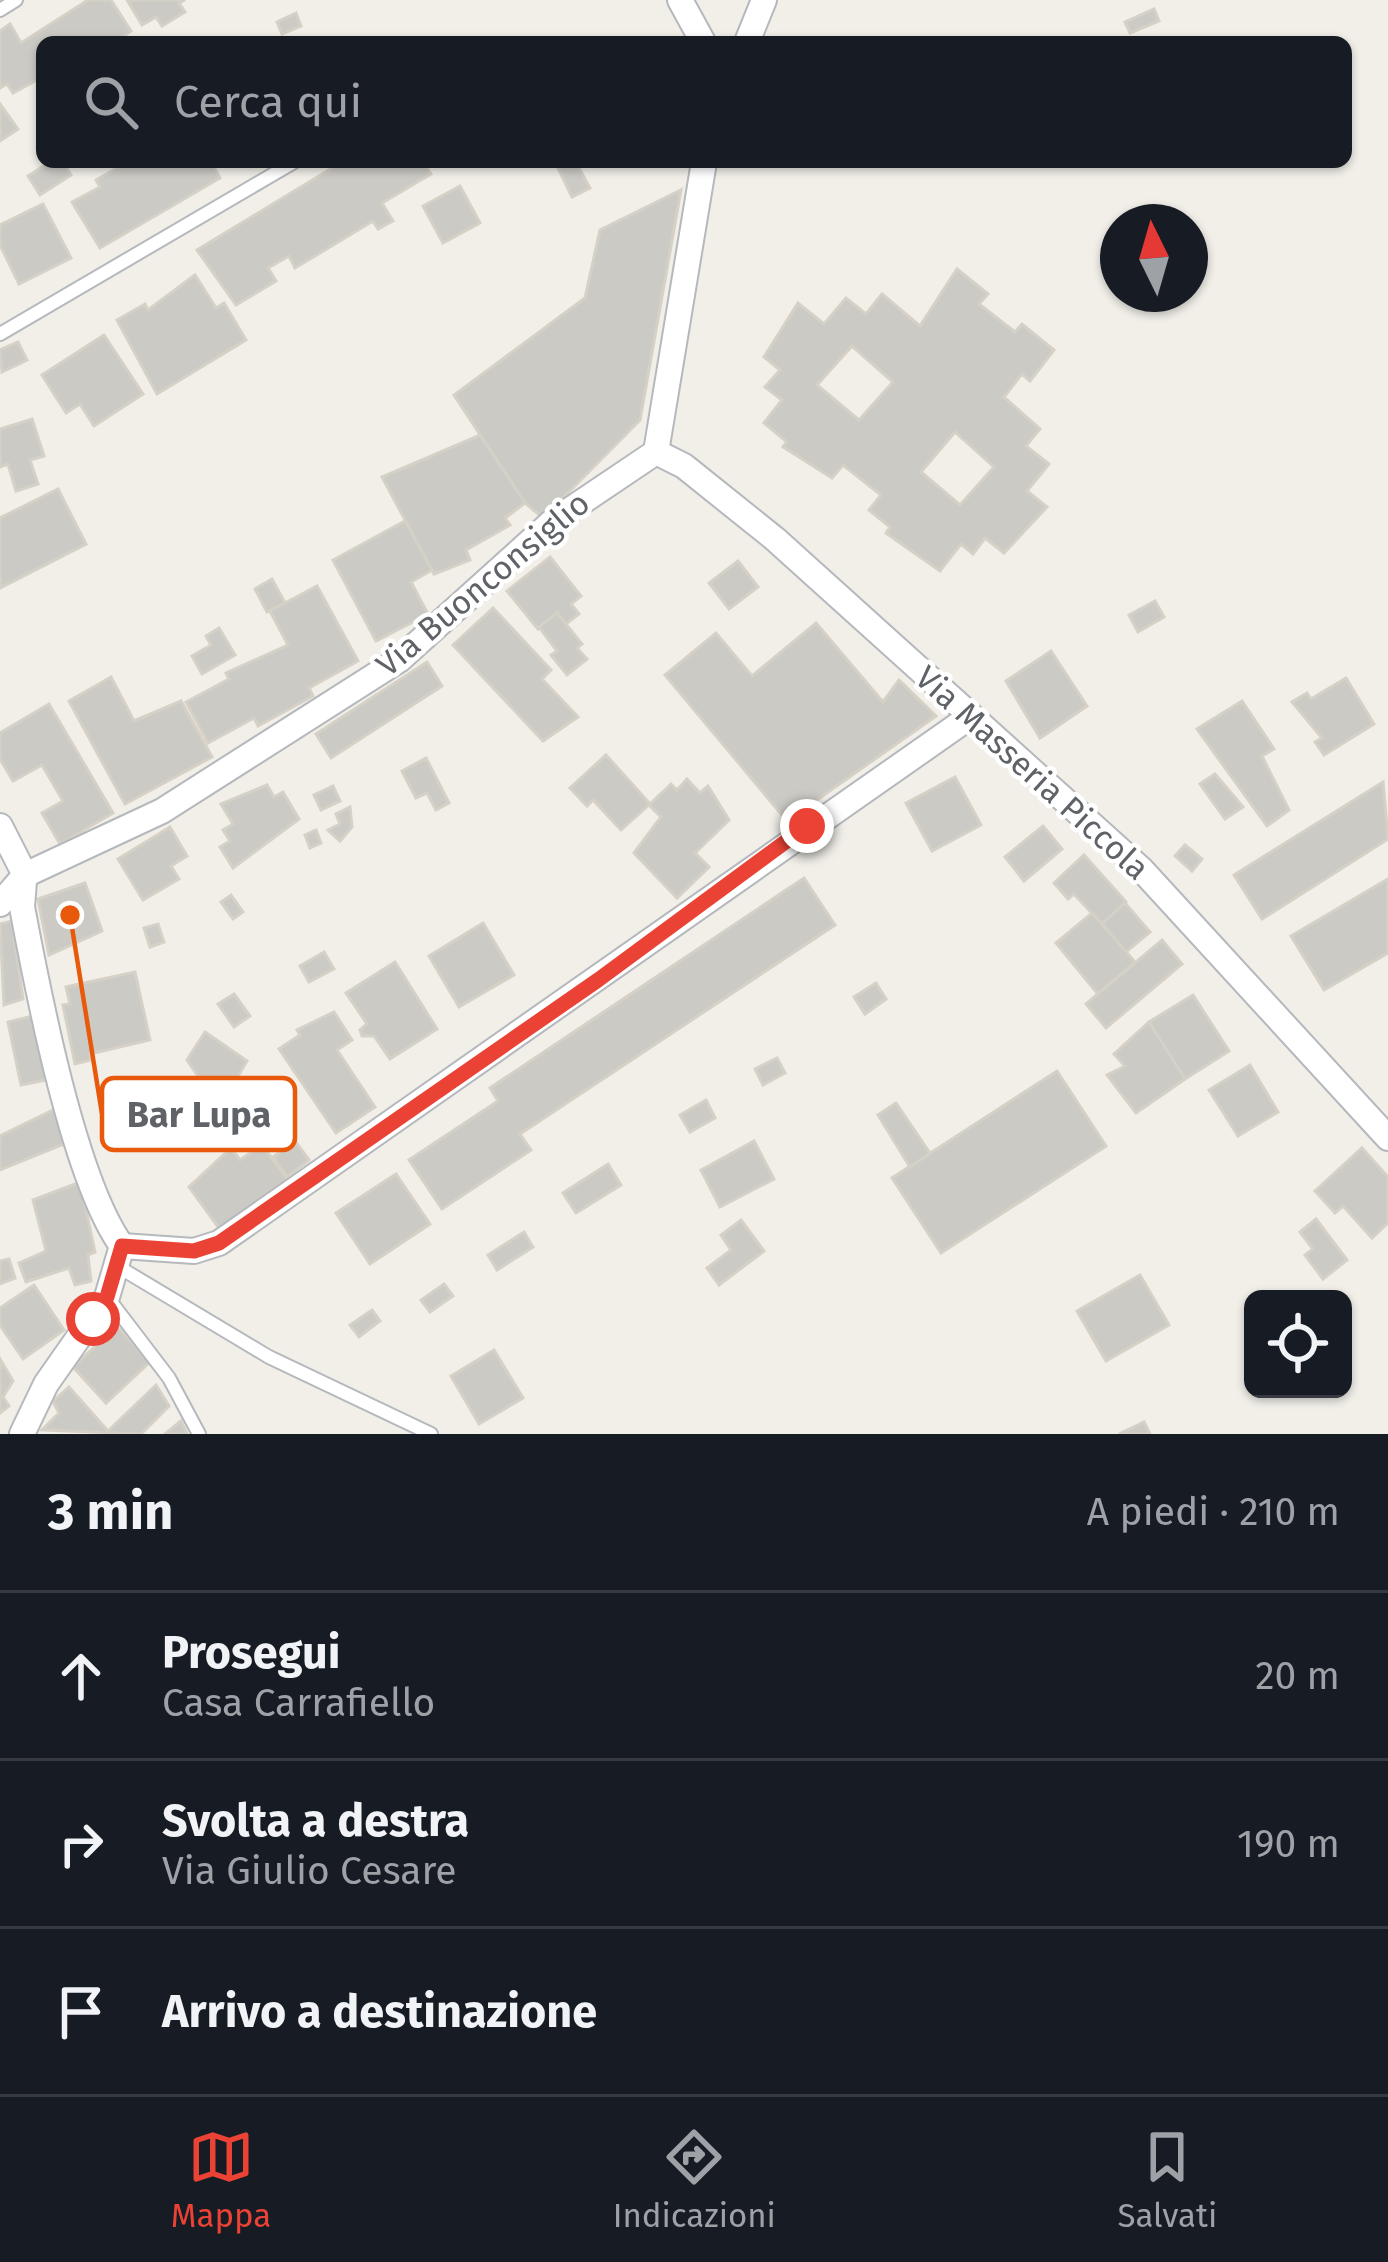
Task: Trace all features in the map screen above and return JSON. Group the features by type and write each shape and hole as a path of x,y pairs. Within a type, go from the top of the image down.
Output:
{"street":[{"path":"680,0 700,36"},
{"path":"749,36 764,0"},
{"path":"656,452 703,168"},
{"name":"Via Masseria Piccola","path":"656,452 684,466 775,539 1142,870 1382,1134"},
{"name":"Via Buonconsiglio","path":"0,904 25,875 162,811 399,660 552,522 656,452"},
{"path":"119,1256 194,1251 219,1243 971,716"},
{"path":"0,826 25,875 22,907 62,1080 95,1195 119,1256 107,1297 46,1384 22,1434"}],"lane":[{"path":"0,10 16,0"},
{"path":"0,334 284,168"},
{"path":"119,1256 269,1357 431,1434"},
{"path":"107,1297 169,1378 199,1434"}],"building":[{"path":"88,0 111,0 131,31 124,36 36,36 36,80 13,93 7,84 0,88 0,31 10,24 21,43"},
{"path":"127,0 185,0 179,3 185,12 162,26 156,17 142,25"},
{"path":"1154,9 1159,21 1130,33 1125,22"},
{"path":"296,13 301,26 282,34 277,22"},
{"path":"0,104 18,129 0,141"},
{"path":"41,168 67,168 71,175 40,195 28,176"},
{"path":"117,168 214,168 220,178 100,248 72,202 100,187 96,180"},
{"path":"332,168 427,168 431,174 382,203 393,221 378,229 373,221 295,268 289,256 268,268 276,281 236,305 197,250"},
{"path":"558,168 579,168 590,188 572,197"},
{"path":"460,186 480,223 443,243 423,206"},
{"path":"681,190 640,420 543,518 525,503 454,395 585,298 600,230"},
{"path":"43,204 71,258 19,284 0,245 0,225"},
{"path":"957,269 988,294 979,304 1015,332 1022,324 1054,350 1030,381 1022,374 1004,397 1040,429 1026,446 1049,464 1027,491 1047,507 1004,553 985,538 973,554 961,544 940,571 886,533 890,527 869,510 881,495 843,465 832,478 783,447 787,442 764,423 782,400 765,387 780,370 764,357 798,303 824,324 846,298 866,314 882,294 920,326","holes":["852,346 893,382 859,420 817,385","955,432 994,467 960,505 921,472"]},
{"path":"195,275 216,308 224,303 246,340 157,394 117,320 145,304 148,310"},
{"path":"104,335 143,394 94,426 80,404 66,413 42,375"},
{"path":"18,342 27,360 2,372 0,350"},
{"path":"32,419 44,456 30,460 38,484 16,491 8,464 0,467 0,429"},
{"path":"480,435 525,503 505,518 510,525 466,550 470,560 434,574 382,477"},
{"path":"58,489 86,544 0,588 0,518"},
{"path":"405,521 432,570 411,582 428,614 376,641 333,560"},
{"path":"550,557 581,596 571,604 579,614 566,624 557,613 538,629 507,591"},
{"path":"738,561 758,587 729,609 709,583"},
{"path":"272,579 285,603 267,612 255,589"},
{"path":"317,586 358,661 309,688 313,696 258,726 254,718 208,743 186,702 229,679 226,673 288,645 270,611"},
{"path":"1155,601 1164,617 1138,632 1129,615"},
{"path":"493,608 551,670 542,679 578,717 543,741 453,645"},
{"path":"557,613 582,644 577,648 587,659 567,675 551,655 557,651 539,627"},
{"path":"816,623 883,702 899,680 936,716 787,821 665,675 716,633 752,676"},
{"path":"219,628 235,655 202,674 192,656 211,645 206,636"},
{"path":"1051,651 1087,706 1040,738 1006,681"},
{"path":"427,662 442,686 331,758 316,734"},
{"path":"111,677 134,721 181,701 212,757 125,804 69,701"},
{"path":"1346,678 1374,724 1324,755 1315,742 1322,738 1292,702 1307,693 1311,699"},
{"path":"1242,701 1274,749 1262,756 1289,810 1267,826 1197,729"},
{"path":"49,704 113,813 60,844 42,813 63,801 42,765 13,781 0,759 0,733"},
{"path":"606,755 650,804 621,830 593,800 587,806 570,788"},
{"path":"426,758 449,803 436,810 427,793 416,798 402,771"},
{"path":"1215,774 1243,807 1225,819 1200,784"},
{"path":"955,777 981,825 932,851 906,803"},
{"path":"687,779 700,793 708,786 729,820 695,853 709,867 677,898 634,853 661,817 649,805 671,784 677,790"},
{"path":"1383,782 1388,839 1262,919 1234,875"},
{"path":"267,785 274,797 283,792 299,819 233,868 220,847 230,841 223,830 233,824 221,804"},
{"path":"333,786 340,801 321,810 314,795"},
{"path":"350,807 352,827 340,841 328,830 340,824 336,814"},
{"path":"1043,826 1062,849 1024,881 1005,857"},
{"path":"170,827 187,856 171,866 179,879 143,900 118,859"},
{"path":"316,830 321,843 310,848 305,835"},
{"path":"1185,845 1202,859 1192,871 1175,856"},
{"path":"1084,855 1126,902 1102,924 1074,894 1068,899 1054,883"},
{"path":"804,878 835,925 520,1134 531,1150 442,1209 409,1160 498,1101 490,1088"},
{"path":"1388,879 1388,953 1324,990 1291,936"},
{"path":"85,883 102,931 49,955 38,899"},
{"path":"231,895 243,912 233,919 221,902"},
{"path":"1125,903 1150,932 1126,952 1102,924"},
{"path":"1092,913 1135,962 1098,994 1056,943"},
{"path":"12,921 23,999 4,1005 0,924"},
{"path":"483,923 514,975 459,1007 429,956"},
{"path":"158,924 164,942 150,947 144,928"},
{"path":"1162,940 1182,964 1106,1028 1086,1004"},
{"path":"324,952 334,969 309,982 300,966"},
{"path":"395,962 437,1029 390,1059 374,1036 362,1036 360,1030 367,1024 346,993"},
{"path":"135,972 150,1040 90,1054 91,1060 75,1064 63,1005 70,1004 66,987"},
{"path":"876,983 886,999 865,1014 854,997"},
{"path":"234,994 250,1016 234,1027 218,1004"},
{"path":"1193,995 1229,1051 1185,1079 1149,1022"},
{"path":"334,1012 352,1040 337,1050 375,1107 336,1133 279,1049 300,1035 297,1030"},
{"path":"37,1015 51,1079 21,1085 8,1022"},
{"path":"1149,1022 1185,1079 1136,1113 1107,1075 1125,1066 1114,1054"},
{"path":"205,1032 247,1061 219,1108 195,1095 202,1082 187,1060"},
{"path":"777,1058 785,1073 763,1085 755,1069"},
{"path":"1250,1065 1278,1112 1238,1136 1209,1090"},
{"path":"1057,1071 1106,1146 941,1253 892,1178"},
{"path":"706,1100 715,1118 690,1132 680,1115"},
{"path":"896,1103 930,1153 910,1167 878,1115"},
{"path":"53,1110 69,1142 0,1170 0,1136"},
{"path":"295,1141 309,1160 287,1177 273,1157"},
{"path":"754,1141 774,1179 720,1207 701,1170"},
{"path":"262,1145 289,1181 221,1231 189,1187 231,1148 240,1160"},
{"path":"1362,1148 1388,1177 1388,1223 1372,1238 1343,1206 1335,1213 1315,1191"},
{"path":"608,1164 621,1185 576,1213 563,1193"},
{"path":"396,1174 430,1224 370,1264 336,1213"},
{"path":"80,1182 95,1252 88,1255 91,1281 75,1285 69,1268 26,1282 19,1263 46,1251 33,1200"},
{"path":"1316,1219 1347,1260 1323,1279 1305,1255 1313,1249 1300,1232"},
{"path":"741,1220 764,1251 719,1285 707,1268 731,1250 721,1235"},
{"path":"524,1232 533,1247 497,1270 488,1255"},
{"path":"9,1259 15,1278 0,1284 0,1261"},
{"path":"1140,1275 1169,1325 1106,1361 1077,1311"},
{"path":"444,1284 453,1296 430,1312 421,1300"},
{"path":"34,1285 64,1330 23,1359 0,1325 0,1308"},
{"path":"372,1310 380,1321 359,1337 350,1325"},
{"path":"117,1326 150,1362 106,1403 73,1367"},
{"path":"494,1350 523,1398 479,1424 451,1376"},
{"path":"0,1359 13,1381 3,1397 9,1406 0,1413"},
{"path":"156,1385 169,1406 141,1434 42,1430 59,1413 53,1401 69,1387 108,1431"},
{"path":"181,1421 187,1434 165,1434"},
{"path":"1144,1422 1150,1434 1119,1434"}],"place":[{"name":"Bar Lupa","path":"70,915"}],"route":[{"path":"93,1319 107,1297 122,1246 166,1252 194,1251 219,1243 598,980 807,826"}]}
